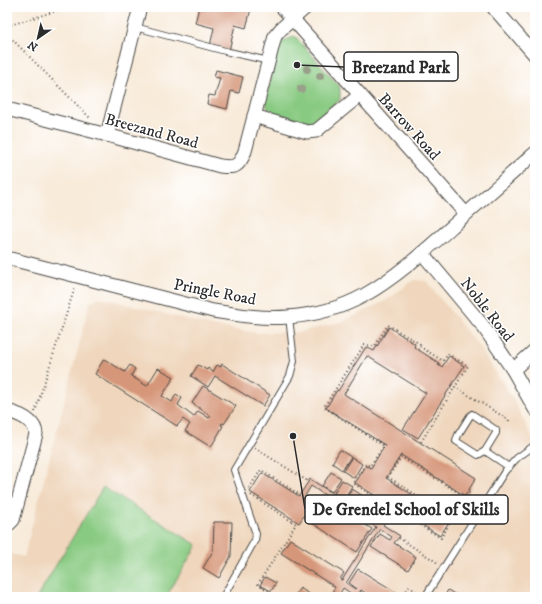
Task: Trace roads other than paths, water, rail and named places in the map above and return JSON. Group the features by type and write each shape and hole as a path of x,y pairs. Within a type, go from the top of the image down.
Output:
{"street":[{"path":"107,135 140,7"},
{"name":"Barrow Road","path":"282,7 466,214"},
{"name":"Breezand Road","path":"7,109 220,166 232,167 238,164 242,159 277,32 306,7"},
{"path":"493,7 535,55"},
{"path":"254,116 307,132 316,132 360,95"},
{"name":"Pringle Road","path":"7,258 213,311 243,316 276,318 310,314 337,306 362,296 388,280 422,253 535,153"},
{"name":"Noble Road","path":"422,253 483,326 513,370 535,409"},
{"path":"513,370 535,350"},
{"path":"7,411 20,415 31,422 36,434 13,520 7,526"}],"lane":[{"path":"135,27 268,61"},
{"path":"223,597 225,590 255,540 256,534 234,470 275,403 293,368 294,361 289,317"},
{"path":"472,414 496,430 496,433 485,451 477,454 456,441 458,435 472,414"},
{"path":"425,597 509,467 520,455 535,445"},
{"path":"485,451 509,467"}],"place":[{"name":"Breezand Park","path":"297,65"},
{"name":"De Grendel School of Skills","path":"293,436"}]}
